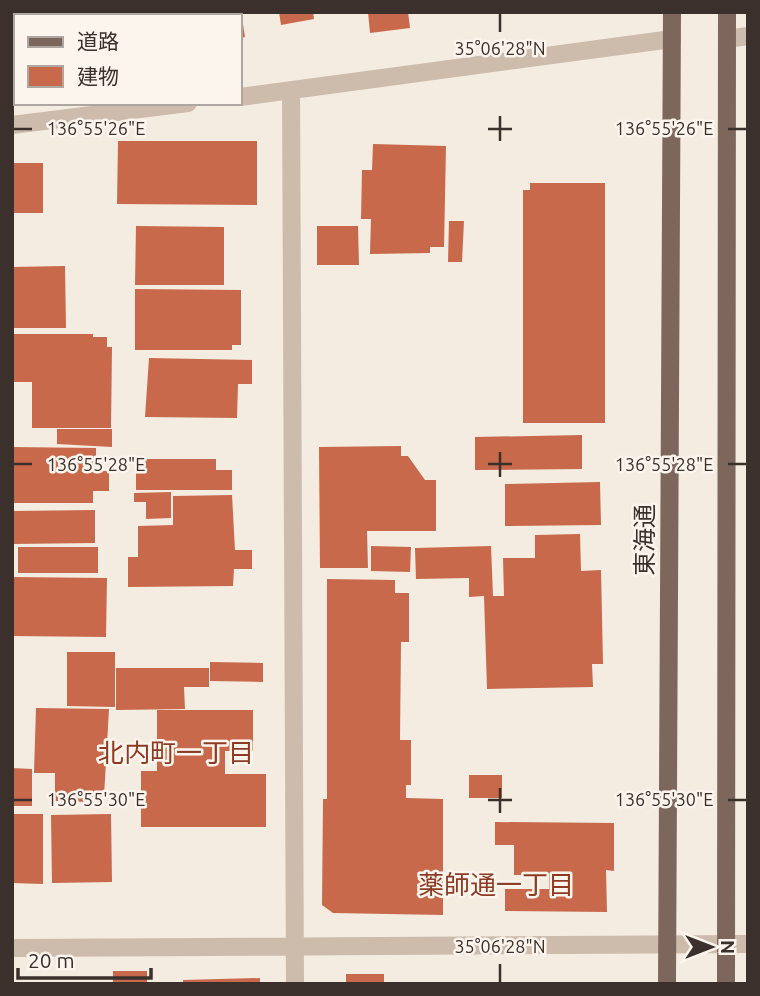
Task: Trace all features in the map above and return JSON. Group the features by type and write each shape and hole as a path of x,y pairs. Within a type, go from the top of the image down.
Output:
{"main road":[{"name":"東海通","path":"667,984 671,12"},
{"path":"726,984 727,12"}],"street":[{"path":"727,39 748,36"},
{"path":"242,97 672,39"},
{"path":"291,91 295,984"},
{"path":"12,125 172,105"},
{"path":"12,948 748,944"}],"building":[{"path":"136,12 180,12 180,14"},
{"path":"210,12 241,14 210,14"},
{"path":"279,12 313,12 314,19 281,25"},
{"path":"368,12 408,12 410,28 370,33"},
{"path":"118,141 257,141 257,205 117,204"},
{"path":"373,144 446,146 444,247 430,247 430,253 370,254 371,219 361,219 362,170 372,170"},
{"path":"12,163 43,163 43,213 12,213"},
{"path":"530,183 605,183 605,423 523,423 523,190 530,190"},
{"path":"449,221 464,221 462,262 448,262"},
{"path":"136,226 224,227 224,285 135,285"},
{"path":"317,226 358,226 359,265 317,265"},
{"path":"65,266 66,328 12,328 12,267"},
{"path":"135,289 241,290 241,345 232,345 232,350 135,350"},
{"path":"12,334 93,334 93,337 107,337 107,347 112,347 111,428 32,428 32,382 12,382"},
{"path":"149,358 252,360 252,384 238,384 237,418 145,417"},
{"path":"57,429 112,429 112,447 57,444"},
{"path":"582,435 582,469 475,470 475,437"},
{"path":"401,446 401,456 408,456 425,480 436,480 436,531 367,531 368,568 320,568 319,447"},
{"path":"12,447 96,448 96,471 109,471 109,491 93,491 93,503 12,503"},
{"path":"136,459 216,459 216,470 232,470 232,490 136,490"},
{"path":"600,482 601,525 505,526 505,484"},
{"path":"171,492 171,518 146,519 146,502 134,502 134,493"},
{"path":"232,495 235,550 252,550 252,569 234,569 233,586 128,587 128,557 138,557 138,526 173,525 173,496"},
{"path":"95,510 95,543 12,544 12,511"},
{"path":"580,534 581,571 601,570 603,664 592,664 593,687 487,689 484,596 469,597 469,578 416,579 415,548 491,546 493,596 504,596 503,558 535,558 535,535"},
{"path":"371,546 411,547 410,572 371,571"},
{"path":"18,547 98,547 98,573 18,573"},
{"path":"12,577 107,578 106,637 12,636"},
{"path":"327,579 395,580 395,593 409,593 409,642 401,642 400,740 411,740 411,785 406,785 406,798 443,799 443,915 333,913 322,905 323,799 327,799"},
{"path":"67,652 115,652 115,707 67,706"},
{"path":"210,662 263,663 263,682 210,681"},
{"path":"116,668 209,668 209,687 184,687 185,709 116,710"},
{"path":"36,708 109,709 104,797 91,797 91,802 55,801 55,773 34,773"},
{"path":"157,710 253,710 253,751 225,751 225,774 266,774 266,827 141,827 141,771 157,771"},
{"path":"12,768 32,769 32,806 12,806"},
{"path":"469,775 502,775 502,798 469,798"},
{"path":"12,814 43,814 43,884 12,883"},
{"path":"111,814 112,882 52,883 51,815"},
{"path":"495,822 614,823 614,871 606,870 607,912 505,911 505,889 549,889 549,875 514,875 514,845 495,845"},
{"path":"113,971 147,971 147,984 113,984"},
{"path":"346,974 384,974 384,984 346,984"},
{"path":"260,978 260,984 183,984 183,980"}],"district":[{"name":"北内町一丁目","path":"176,752"},
{"name":"薬師通一丁目","path":"496,884"}]}
